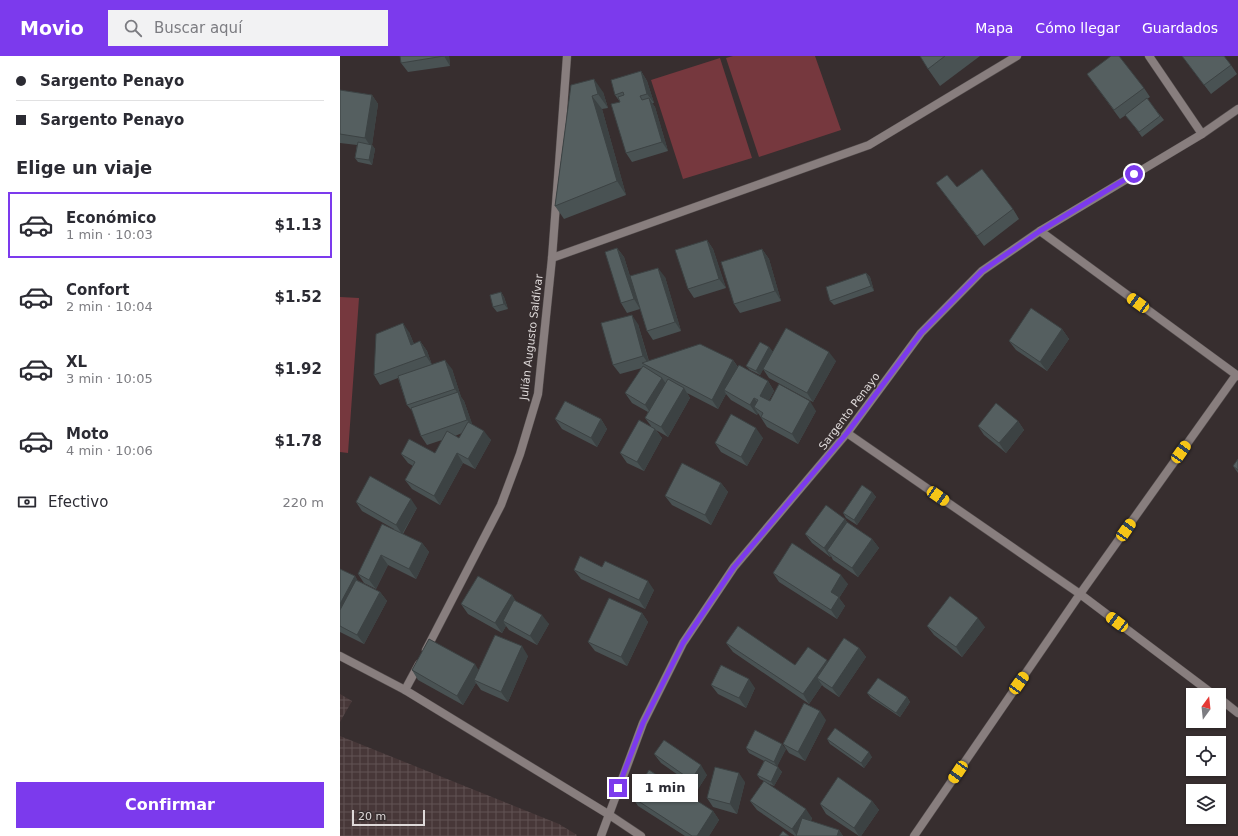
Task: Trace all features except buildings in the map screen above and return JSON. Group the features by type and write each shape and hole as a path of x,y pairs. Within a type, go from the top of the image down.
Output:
{"street":[{"name":"Julián Augusto Saldívar","path":"405,690 501,505 520,454 538,394 552,258 567,56"},
{"path":"552,258 869,145 1017,56"},
{"path":"1149,56 1202,134"},
{"name":"Sargento Penayo","path":"601,836 643,723 683,643 734,567 847,433 921,333 982,271 1040,231 1202,134 1238,109"},
{"path":"914,836 1080,594 1237,375 1040,231"},
{"path":"847,433 1080,594 1205,688"},
{"path":"340,656 405,690 608,814 641,836"},
{"path":"1226,704 1238,713"}],"shaded area":[{"path":"733,56 815,56 841,130 759,157 726,58"},
{"path":"720,58 752,158 683,179 651,80"},
{"path":"340,297 359,298 348,453 340,452"},
{"path":"340,694 352,701 340,722"},
{"path":"340,736 559,824 577,835 340,836"}],"route":[{"path":"618,788 643,723 683,643 734,567 847,433 921,333 982,271 1040,231 1134,174"}]}
